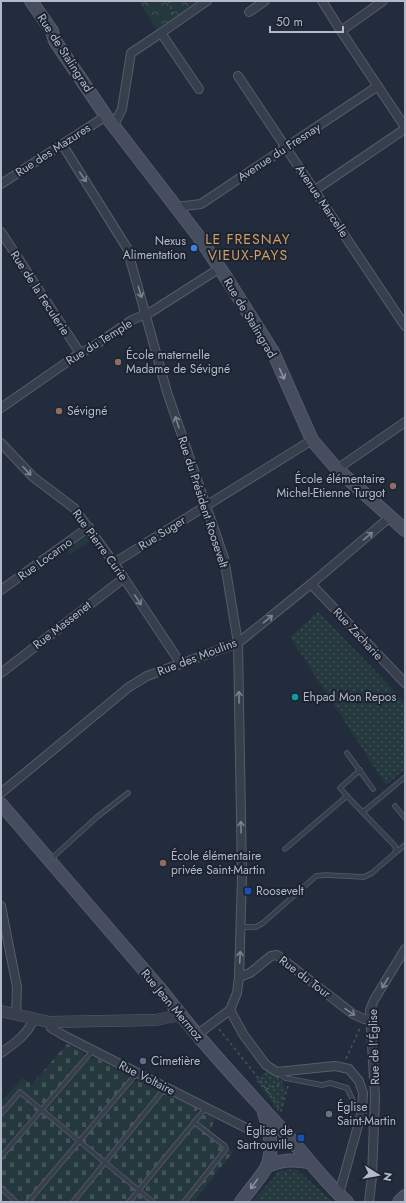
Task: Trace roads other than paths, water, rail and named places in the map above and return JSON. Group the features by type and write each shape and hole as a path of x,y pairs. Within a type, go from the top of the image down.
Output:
{"main road":[{"name":"Rue de Stalingrad","path":"31,1 52,31 55,41 106,116 176,207 220,268 272,352 312,440 337,470 405,530"},
{"name":"Rue Jean Mermoz","path":"1,804 162,991 180,1015 262,1108 288,1135 309,1162 344,1200"},
{"path":"241,1202 267,1166 271,1138 269,1127 262,1108"},
{"path":"267,1166 281,1160 309,1162"},
{"path":"399,1202 405,1196"}],"street":[{"path":"114,125 122,109 131,53 207,1"},
{"path":"249,12 265,1"},
{"path":"315,190 405,128 322,1"},
{"path":"341,31 383,1"},
{"path":"161,33 199,89"},
{"name":"Avenue Marcelle","path":"238,76 405,326"},
{"name":"Avenue du Fresnay","path":"176,207 201,204 378,86"},
{"name":"Rue des Mazures","path":"1,184 106,116"},
{"name":"Rue du Président Roosevelt","path":"62,144 127,248 167,392 182,440 207,505 224,558 238,643 242,876 239,977 237,993 230,1010"},
{"name":"Rue de la Feculerie","path":"1,232 80,353"},
{"name":"Rue du Temple","path":"1,408 80,353 91,348 132,320 146,315 220,268"},
{"path":"337,470 405,422"},
{"name":"Rue Suger","path":"114,563 312,440"},
{"name":"Rue Pierre Curie","path":"1,442 32,477 74,508 114,563 181,664"},
{"name":"Rue des Moulins","path":"1,793 129,687 147,676 238,643 390,517"},
{"name":"Rue Locarno","path":"1,590 88,527"},
{"name":"Rue Massenet","path":"1,672 124,578"},
{"name":"Rue Zacharie","path":"311,584 405,683"},
{"path":"1,906 16,987 16,1015"},
{"name":"Rue de l'Église","path":"369,1202 372,1178 375,1096 367,1019 374,1000 405,949"},
{"name":"Rue du Tour","path":"239,977 250,973 271,956 277,955 352,1014 367,1019"},
{"path":"198,1034 230,1010 244,1034 266,1065 277,1072 328,1066 349,1069 359,1081 363,1093 361,1116 344,1200"},
{"path":"1,1011 49,1022 156,1020 180,1015"},
{"path":"1,1052 22,1038 32,1025 34,1019"},
{"name":"Rue Voltaire","path":"49,1022 51,1028 250,1130"}],"lane":[{"path":"347,753 373,789"},
{"path":"360,770 340,788 395,846 396,850 394,854"},
{"path":"363,812 405,777"},
{"path":"50,861 97,817 128,793"},
{"path":"285,849 347,796"},
{"path":"395,806 405,818"},
{"path":"241,927 256,927 263,923 316,876 364,877 372,873 405,845"},
{"path":"1,1157 93,1050"},
{"path":"277,1072 284,1078 322,1085 330,1083 347,1088 361,1116"},
{"path":"28,1202 137,1073"},
{"path":"1,1114 20,1092 153,1202"},
{"path":"73,1202 161,1093"},
{"path":"129,1202 206,1108"},
{"path":"184,1202 226,1149 225,1146 194,1122"},
{"path":"1,1188 16,1202"}],"place":[{"name":"Nexus Alimentation","path":"194,248"},
{"name":"École maternelle Madame de Sévigné","path":"118,362"},
{"name":"Sévigné","path":"59,411"},
{"name":"École élémentaire Michel-Etienne Turgot","path":"393,486"},
{"name":"Ehpad Mon Repos","path":"295,697"},
{"name":"École élémentaire privée Saint-Martin","path":"163,863"},
{"name":"Roosevelt","path":"248,891"},
{"name":"Cimetière","path":"143,1061"},
{"name":"Église Saint-Martin","path":"329,1114"},
{"name":"Église de Sartrouville","path":"301,1138"}],"district":[{"name":"LE FRESNAY VIEUX-PAYS","path":"248,248"}]}
